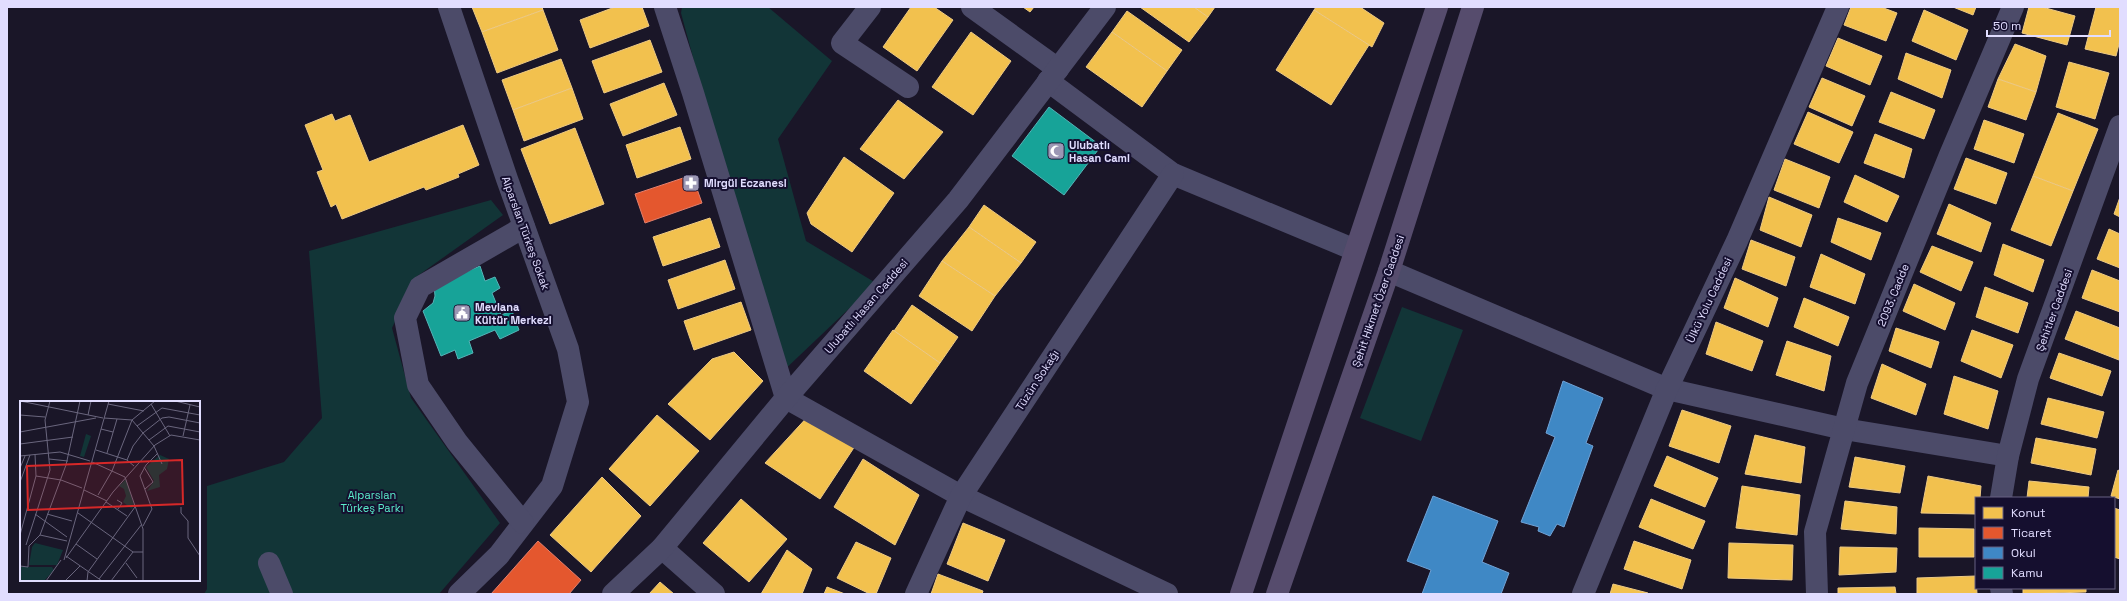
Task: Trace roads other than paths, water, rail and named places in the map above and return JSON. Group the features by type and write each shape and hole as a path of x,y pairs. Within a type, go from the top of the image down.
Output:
{"main road":[{"path":"1241,594 1437,7"},
{"name":"Şehit Hikmet Özer Caddesi","path":"1277,594 1389,271 1473,7"}],"street":[{"name":"Alparslan Türkeş Sokak","path":"449,7 524,227 568,349 578,402 552,486 499,555 459,594"},
{"path":"665,7 786,398 961,496 1167,594"},
{"path":"870,7 842,43 908,87"},
{"path":"972,7 1173,174 1356,250"},
{"name":"Ulubatlı Hasan Caddesi","path":"613,594 662,548 786,398 958,200 1105,7"},
{"name":"Ülkü Yolu Caddesi","path":"1583,594 1667,389 1737,242 1838,7"},
{"name":"2093. Cadde","path":"1817,594 1815,532 1857,383 1950,155 2013,7"},
{"name":"Şehitler Caddesi","path":"2001,497 2008,456 2028,379 2120,126"},
{"name":"Tüzün Sokağı","path":"916,594 961,496 1173,174"},
{"path":"523,523 457,442 418,385 406,318 420,287 524,227"},
{"path":"1389,271 1667,389 1844,430 2008,456"},
{"path":"662,548 714,594"},
{"path":"269,563 282,594"}],"place":[{"name":"Ulubatlı Hasan Cami","path":"1056,151"},
{"name":"Mirgül Eczanesi","path":"691,183"},
{"name":"Mevlana Kültür Merkezi","path":"462,313"}],"park label":[{"name":"Alparslan Türkeş Parkı","path":"372,501"}]}
